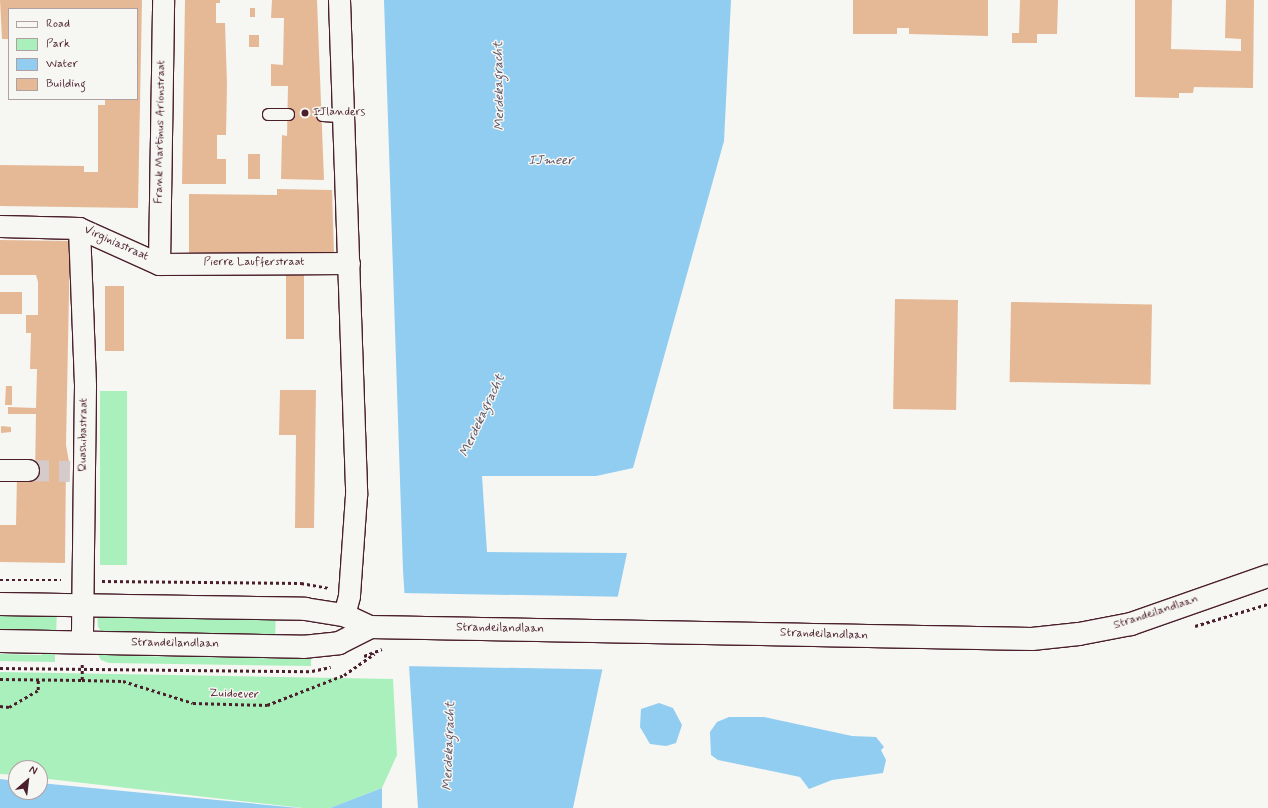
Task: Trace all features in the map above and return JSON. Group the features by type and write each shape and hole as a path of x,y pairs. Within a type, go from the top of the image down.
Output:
{"street":[{"name":"Frank Martinus Arionstraat","path":"160,264 162,0"},
{"path":"339,0 349,263 350,388 356,495 346,606"},
{"name":"Virginiastraat","path":"0,226 79,228 160,264"},
{"name":"Quashibastraat","path":"79,228 85,386 76,471 83,580 82,642"},
{"name":"Pierre Laufferstraat","path":"160,264 349,263"},
{"path":"0,470 28,470"},
{"name":"Strandeilandlaan","path":"0,641 315,646 339,643 370,627 755,633 959,639 1032,639 1079,634 1131,624 1268,576"},
{"name":"Strandeilandlaan","path":"0,604 305,609 346,606 370,627"}],"lane":[{"path":"268,114 288,114"},
{"path":"322,115 344,116"}],"path":[{"path":"0,580 301,583 323,586 346,606"},
{"name":"Zuidoever","path":"0,679 123,681 193,703 267,705 344,675 376,652"},
{"path":"0,668 82,670 82,680"},
{"path":"0,706 9,707 38,690 38,680"}],"green space":[{"path":"100,391 127,391 127,565 100,565"},
{"path":"0,608 57,610 56,637 0,635"},
{"path":"97,610 276,612 275,639 104,635 98,627"},
{"path":"42,646 55,646 55,662 0,661 0,654 42,655"},
{"path":"129,647 129,656 311,659 311,666 109,663 101,660 97,653"},
{"path":"0,672 393,679 397,755 382,788 330,808 303,808 48,779 48,760 8,760 8,774 0,774"}],"water":[{"name":"IJmeer","path":"384,0 731,0 724,141 633,468 596,476 482,476 487,552 627,553 573,808 418,808 403,570"},
{"path":"659,703 673,708 682,725 676,743 666,746 650,744 640,727 641,709"},
{"path":"729,717 764,717 852,736 876,737 884,747 881,750 886,760 883,773 832,780 809,789 800,777 718,760 711,755 710,732 717,722"},
{"path":"0,779 8,780 8,800 48,800 48,784 299,808 0,808"},
{"path":"382,788 382,808 330,808"}],"pier":[{"path":"402,593 621,597 620,670 401,666"}],"building":[{"path":"0,0 142,0 138,208 0,206 0,165 84,166 84,172 98,172 98,105 105,105 105,100 138,100 138,8 8,8 8,39 2,39"},
{"path":"185,0 220,0 220,3 216,3 216,23 225,23 227,85 226,135 217,135 217,159 226,159 226,184 182,184"},
{"path":"272,0 317,0 324,180 281,179 282,135 287,136 288,86 271,86 271,64 283,65 284,18 271,18"},
{"path":"853,0 988,0 988,36 909,34 909,28 897,28 897,34 853,34"},
{"path":"1020,0 1058,0 1057,34 1037,34 1037,43 1012,43 1012,33 1019,33"},
{"path":"1135,0 1172,0 1171,49 1241,51 1241,39 1225,38 1226,0 1254,0 1253,88 1194,87 1193,93 1179,93 1179,98 1135,97"},
{"path":"250,8 255,8 255,17 250,17"},
{"path":"249,35 259,35 259,47 249,47"},
{"path":"248,154 260,154 260,179 248,179"},
{"path":"277,189 332,190 334,255 189,253 189,194 277,195"},
{"path":"0,240 70,241 66,445 69,462 66,462 65,563 0,562 0,525 16,525 17,476 35,476 36,414 8,414 8,407 36,408 37,369 30,369 31,333 26,333 26,315 38,315 38,282 36,275 0,275"},
{"path":"286,274 304,274 304,339 286,339"},
{"path":"105,286 124,286 124,351 105,351"},
{"path":"0,292 22,292 22,314 0,314"},
{"path":"895,299 958,300 956,410 893,409"},
{"path":"1011,302 1152,304 1151,384 1010,382"},
{"path":"6,386 12,386 12,405 5,405"},
{"path":"280,390 316,390 314,528 295,528 296,435 279,435"},
{"path":"1,426 11,427 11,432 1,433"}],"tunnel":[{"path":"28,470 70,471"}],"place":[{"name":"IJlanders","path":"305,113"}],"water label":[{"name":"Merdekagracht","path":"500,86"},
{"name":"Merdekagracht","path":"483,416"},
{"name":"Merdekagracht","path":"450,746"}]}
